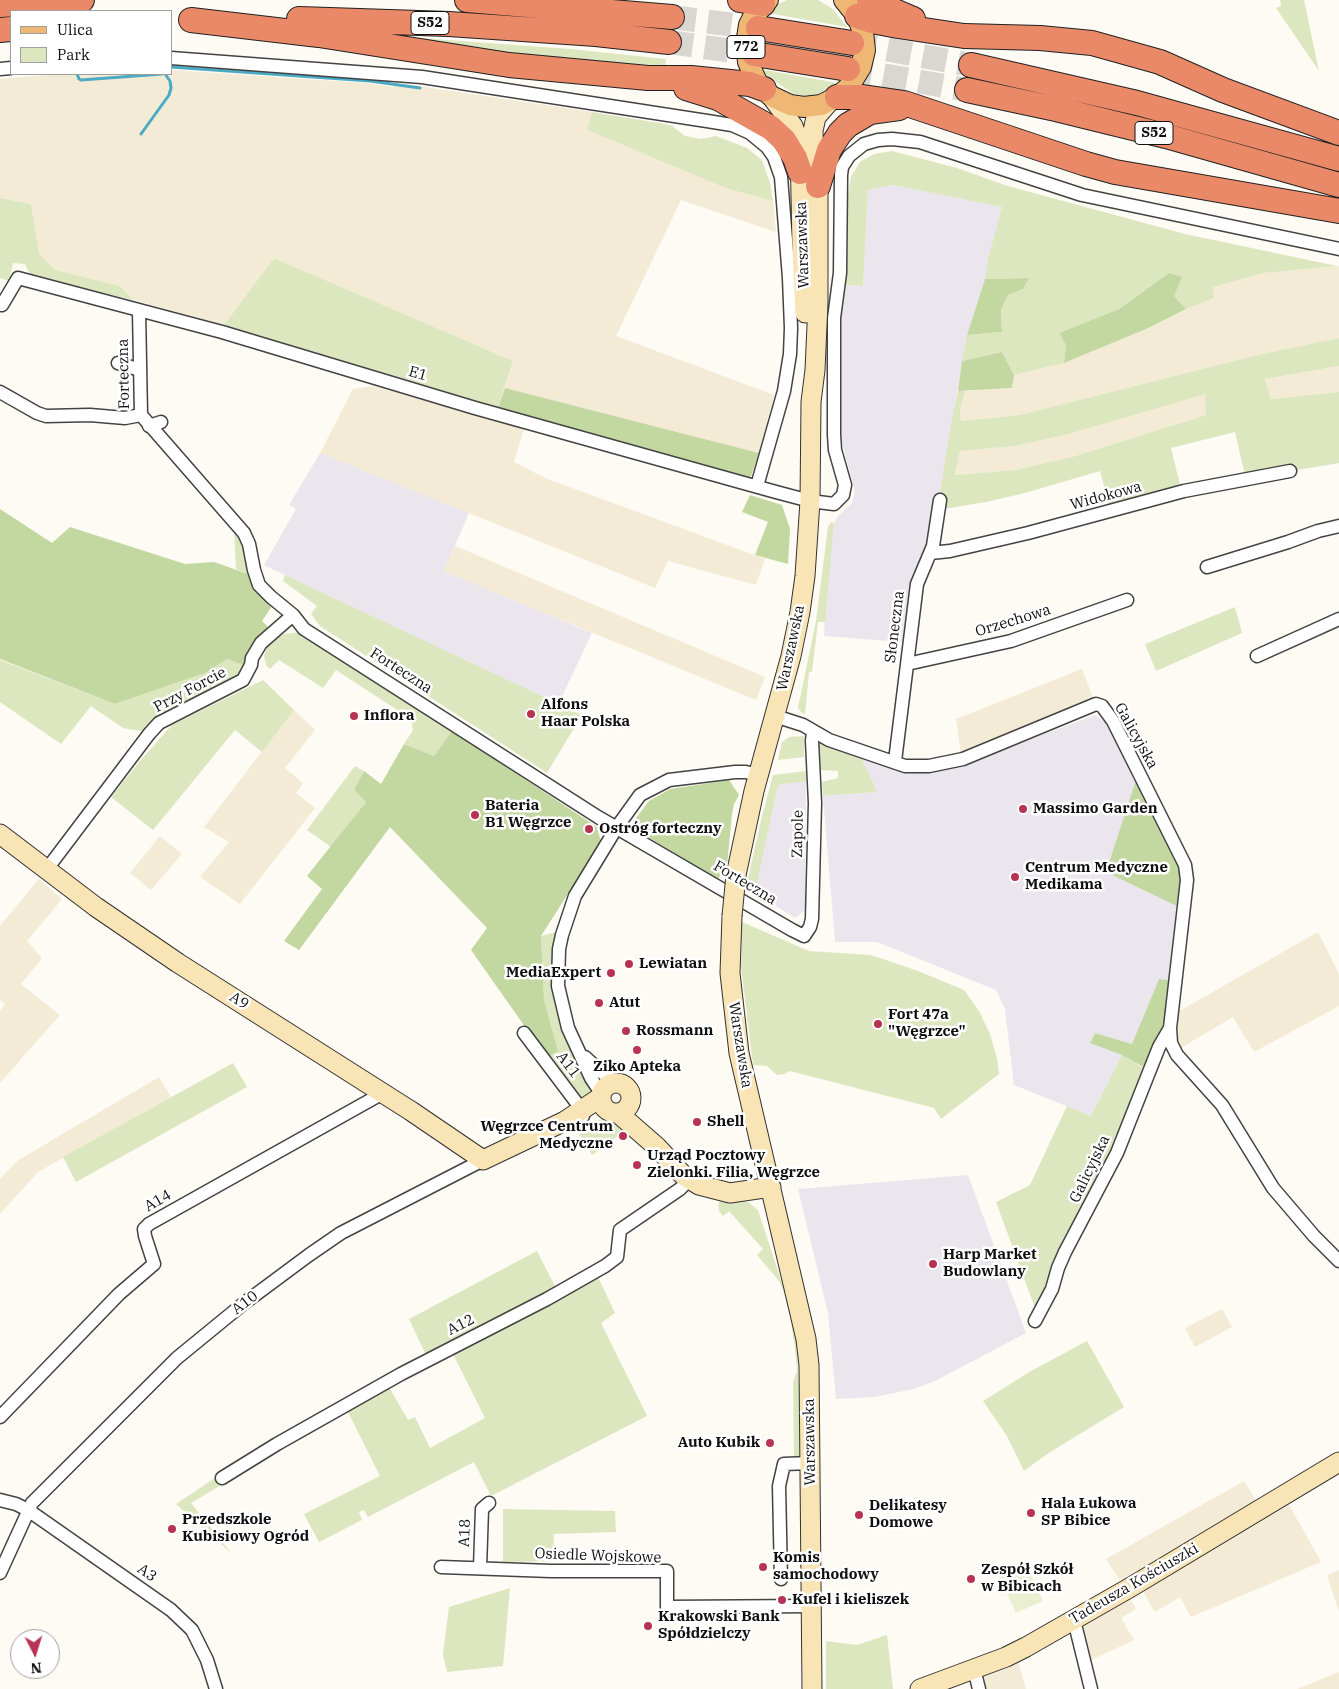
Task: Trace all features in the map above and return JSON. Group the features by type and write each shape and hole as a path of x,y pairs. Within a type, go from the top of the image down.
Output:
{"highway":[{"path":"0,5 82,0"},
{"name":"S52","path":"467,0 672,17"},
{"path":"740,0 765,2"},
{"path":"852,4 911,18 931,30 964,36 1067,40 1121,50 1160,62 1223,90 1339,133"},
{"name":"S52","path":"181,21 298,19 431,23 578,33 669,42"},
{"path":"181,21 319,35 483,62 648,78 691,78 750,84 768,92"},
{"path":"758,28 852,43"},
{"path":"754,54 848,69"},
{"name":"S52","path":"971,66 1137,103 1339,159"},
{"path":"648,78 711,95 760,120 784,140 809,179 840,133 856,120 870,112 881,110 902,108 923,110"},
{"name":"S52","path":"967,90 1056,109 1166,136 1339,185"},
{"path":"833,99 870,97 904,103 1115,172 1339,211"}],"main road":[{"name":"772","path":"765,2 749,26 746,53 757,82 768,92"},
{"name":"772","path":"833,99 848,88 857,76 864,59 863,32 852,4"},
{"path":"768,92 790,105 796,106 813,106 833,99"},
{"name":"Warszawska","path":"768,92 796,132 809,179"},
{"name":"Warszawska","path":"812,1689 809,1365 806,1339 753,1117 736,1036 730,972 736,875 758,775 791,656 805,576 810,501 811,402 806,370 809,179 814,160 813,126 819,112 833,99"},
{"name":"A9","path":"0,834 48,868 96,907 178,963 384,1093 483,1160"},
{"path":"612,1100 676,1169 689,1180 706,1188 730,1193 771,1187"},
{"name":"A10","path":"483,1160 577,1116 602,1112 612,1100"},
{"name":"Tadeusza Kościuszki","path":"920,1689 1006,1657 1074,1620 1339,1462"}],"street":[{"path":"172,58 422,77 707,120 732,125 750,133 767,147 774,157 780,177 789,278 791,328 790,354 785,384 757,486"},
{"name":"E1","path":"2,304 18,278 222,332 384,381 810,501 834,504 843,495 844,485 835,450 833,368 834,318 840,273 842,167 849,156 864,144 892,139 920,142 1082,195 1339,250"},
{"name":"Forteczna","path":"139,311 141,415 155,424 244,534 249,544 259,585 271,598 293,615 304,628 598,817 804,936"},
{"path":"118,363 140,370"},
{"path":"347,378 384,381"},
{"path":"0,392 37,413 46,416 90,415 125,418 141,415"},
{"name":"Widokowa","path":"930,553 950,551 1028,533 1184,491 1290,471"},
{"name":"Słoneczna","path":"895,761 917,584 933,546 940,500"},
{"path":"1207,567 1339,526"},
{"name":"Orzechowa","path":"907,664 1011,641 1127,600"},
{"name":"Przy Forcie","path":"48,868 159,723 243,680 252,665 252,658 261,643 293,615"},
{"path":"1257,656 1339,619"},
{"name":"Galicyjska","path":"775,716 803,726 829,740 895,761 904,766 929,766 963,760 1096,704 1102,706 1113,721 1185,865 1187,880 1170,1028 1171,1043 1177,1056 1222,1105 1273,1188 1301,1222 1339,1261"},
{"name":"Zapole","path":"804,936 810,927 812,919 815,803 812,732"},
{"path":"612,1100 591,1078 568,1028 560,997 559,949 575,896 617,827 640,794 669,780 735,772 758,775"},
{"name":"Galicyjska","path":"1035,1321 1047,1300 1065,1252 1117,1153 1159,1047 1170,1028"},
{"name":"A11","path":"524,1033 577,1116"},
{"path":"581,1054 601,1072 612,1100"},
{"name":"A14","path":"0,1417 119,1294 154,1264 144,1236 144,1229 149,1224 384,1093"},
{"name":"A10","path":"0,1573 32,1503 177,1358 243,1304 308,1255 341,1233 483,1160"},
{"name":"A12","path":"222,1478 277,1444 401,1374 546,1299 605,1266 617,1257 620,1230 680,1189 689,1180"},
{"path":"781,1579 779,1486 784,1464 810,1463"},
{"name":"A3","path":"0,1500 16,1504 28,1510 171,1610 192,1630 207,1660 216,1689"},
{"name":"A18","path":"480,1568 482,1509 489,1503"},
{"name":"Osiedle Wojskowe","path":"441,1567 551,1571 667,1571 667,1607 812,1606"},
{"path":"1074,1620 1091,1689"},
{"path":"974,1669 979,1689"}],"shaded area":[{"path":"172,70 365,83 393,87 398,83 592,112 587,130 726,187 773,201 776,232 681,200 616,336 774,395 759,453 505,388 513,361 274,258 224,325 134,300 120,286 55,270 39,253 31,204 0,198 0,79 46,75 172,75"},
{"path":"893,185 1002,207 985,279 967,335 936,515 928,545 910,596 902,642 824,636 834,523 838,516 852,503 855,492 839,431 838,338 843,285 863,286 868,190"},
{"path":"1339,266 1339,338 1262,354 1021,415 961,421 960,410 965,391 1012,388 1014,375 1064,363 1146,329 1186,309 1214,298 1213,287 1264,273"},
{"path":"1339,366 1339,392 1269,399 1265,379"},
{"path":"373,386 524,428 514,462 545,478 765,559 756,585 668,561 655,588 320,453 353,389"},
{"path":"1205,393 1206,415 1072,457 1015,470 955,475 960,451 1014,446 1069,434"},
{"path":"320,453 469,513 444,571 592,633 558,705 264,565 296,509 289,505"},
{"path":"455,546 765,677 756,700 443,571"},
{"path":"1082,669 1093,698 961,755 956,719"},
{"path":"294,710 315,730 285,768 303,783 296,793 315,808 240,904 200,877 229,842 204,827"},
{"path":"1095,715 1110,726 1137,777 1181,908 1169,980 1159,979 1132,1044 1095,1033 1090,1042 1122,1055 1091,1116 1014,1085 1005,1009 996,990 877,942 835,942 823,796 877,792 862,759 904,773 965,764"},
{"path":"806,781 805,910 795,918 755,893 778,785"},
{"path":"160,836 182,854 151,890 130,873"},
{"path":"39,879 62,899 27,941 42,958 21,984 60,1015 0,1083 0,1011 5,1004 0,1000 0,926"},
{"path":"1318,932 1339,974 1339,1006 1254,1052 1233,1017 1179,1049 1175,1037 1176,1013"},
{"path":"159,1077 171,1097 38,1172 0,1214 0,1179 17,1161"},
{"path":"968,1175 1026,1333 935,1381 914,1389 874,1397 836,1399 828,1313 798,1189"},
{"path":"1222,1309 1232,1327 1195,1347 1185,1328"},
{"path":"1244,1481 1257,1502 1124,1580 1119,1579 1106,1559"},
{"path":"1289,1505 1321,1562 1191,1617 1180,1597 1155,1612 1142,1590"},
{"path":"1339,1570 1339,1612 1327,1575"},
{"path":"1130,1598 1136,1609 1121,1618 1134,1640 1091,1660 1083,1622"},
{"path":"1018,1661 1026,1689 985,1689 982,1676"},
{"path":"1339,1672 1339,1689 1297,1689"}],"green space":[{"path":"787,0 818,0 833,9 847,27 768,13 773,7"},
{"path":"1280,0 1304,0 1319,71 1276,8 1281,6"},
{"path":"364,34 570,49 666,59 665,67 421,44"},
{"path":"759,69 838,83 830,90 822,93 807,96 794,94 762,73"},
{"path":"592,112 671,125 685,136 701,139 716,136 747,148 762,160 770,183 773,201 726,188 587,130"},
{"path":"892,151 957,168 1008,186 1185,234 1337,266 1264,273 1213,287 1214,298 1186,309 1174,296 1169,273 1119,309 1059,333 1066,345 1064,363 1014,375 1002,352 962,361 967,335 1002,332 1001,309 1008,295 1023,289 1028,278 985,279 1002,207 893,185 868,190 863,286 843,285 847,201 851,177 860,162 874,154"},
{"path":"0,198 31,204 39,253 55,270 120,286 134,300 31,277 25,264 13,263 9,281 0,278"},
{"path":"274,258 513,361 497,411 224,325"},
{"path":"1169,273 1182,277 1174,296 1186,309 1146,329 1064,363 1066,345 1059,333 1119,309"},
{"path":"1029,278 1023,289 1008,295 1001,309 1002,332 967,335 985,279"},
{"path":"1339,338 1339,366 1265,379 1270,399 1339,392 1339,463 1297,470 1295,464 1245,475 1235,432 1171,448 1181,489 1110,508 1100,471 1025,493 937,510 958,391 965,391 960,410 961,421 1020,415 1262,354","holes":["1205,394 1206,415 1072,457 1015,470 955,475 960,451 1014,446 1069,434"]},
{"path":"1002,352 1014,375 1012,388 958,391 962,361"},
{"path":"505,388 759,453 750,479 497,411"},
{"path":"750,495 782,505 790,529 788,564 755,555 768,522 742,512"},
{"path":"0,509 52,543 70,527 185,564 214,562 251,575 274,603 262,621 270,629 245,666 227,659 205,673 115,704 0,659"},
{"path":"831,522 834,523 825,622 818,622 812,672 809,672 805,714 798,708 816,621 828,527"},
{"path":"234,529 241,539 247,555 251,575 236,569"},
{"path":"285,575 582,715 547,773 320,626 311,614 317,606 283,581"},
{"path":"1235,607 1242,633 1156,671 1145,644"},
{"path":"301,632 452,731 434,756 404,744 413,730 411,719 336,670 323,688 279,660 270,669 266,665 264,656 268,644 284,634"},
{"path":"227,659 245,666 242,676 147,732 123,728 91,706 61,744 0,702 0,660 115,704 205,673"},
{"path":"263,680 294,710 262,752 235,730 153,830 111,797 172,725"},
{"path":"452,731 597,827 601,842 541,936 544,1000 558,1051 547,1058 471,950 487,928 390,827 299,950 284,941 322,889 307,876 366,802 354,790 364,771 381,784 404,744 434,756"},
{"path":"804,736 804,757 778,760 782,742 789,737"},
{"path":"819,743 862,759 877,792 823,796 822,782 838,778 838,771 821,770"},
{"path":"355,766 364,771 354,790 366,802 331,847 307,830"},
{"path":"806,771 806,781 778,785 755,893 746,888 773,775"},
{"path":"1137,777 1182,866 1181,908 1106,872"},
{"path":"729,780 739,795 734,804 732,814 727,866 718,879 630,826 649,801 670,789"},
{"path":"742,922 809,951 871,955 918,971 964,990 979,1011 990,1034 997,1058 999,1074 941,1119 934,1108 790,1071 777,1075 767,1066 753,1065 741,966"},
{"path":"557,932 554,959 554,996 561,1024 593,1092 584,1099 577,1098 547,1058 558,1051 544,1000 541,936"},
{"path":"1159,979 1169,980 1164,1029 1143,1067 1122,1055 1090,1043 1095,1033 1132,1044"},
{"path":"1122,1055 1145,1069 1123,1127 1051,1274 1048,1287 1035,1308 996,1202 1030,1185 1067,1106 1091,1116"},
{"path":"233,1063 247,1087 76,1182 63,1157"},
{"path":"596,1120 610,1120 623,1132 592,1155 576,1129"},
{"path":"721,1199 748,1202 758,1210 781,1280 791,1313 797,1347 802,1453 800,1457 794,1457 793,1382 797,1371 795,1348 790,1316 783,1290 779,1281 757,1255 763,1249 729,1211 723,1216 719,1211 718,1205"},
{"path":"537,1251 557,1290 426,1355 409,1319"},
{"path":"598,1277 615,1313 601,1323 647,1416 491,1496 474,1462 368,1517 364,1510 359,1512 362,1520 319,1542 304,1514 380,1476 347,1410 389,1387 408,1420 415,1417 430,1448 485,1418 452,1352"},
{"path":"1087,1341 1124,1407 1047,1454 1024,1471 1007,1436 983,1401 1031,1371"},
{"path":"218,1476 223,1484 191,1503 232,1554 176,1504"},
{"path":"503,1509 615,1511 616,1532 554,1534 553,1561 503,1562"},
{"path":"1025,1562 1043,1601 1016,1613 998,1574"},
{"path":"510,1588 503,1666 447,1672 443,1654 449,1607"},
{"path":"887,1635 893,1689 826,1689 826,1641 857,1645"}],"waterway":[{"path":"172,67 370,81 420,88"},
{"path":"77,75 81,80 148,75"},
{"path":"141,134 169,95 170,81 166,75"}],"tunnel":[{"path":"672,17 758,28"},
{"path":"669,42 754,54"},
{"path":"852,43 971,65"},
{"path":"848,69 967,90"}],"place":[{"name":"Alfons Haar Polska","path":"531,714"},
{"name":"Inflora","path":"354,716"},
{"name":"Massimo Garden","path":"1023,809"},
{"name":"Bateria B1 Węgrzce","path":"475,815"},
{"name":"Ostróg forteczny","path":"589,829"},
{"name":"Centrum Medyczne Medikama","path":"1015,877"},
{"name":"Lewiatan","path":"629,964"},
{"name":"MediaExpert","path":"611,973"},
{"name":"Atut","path":"599,1003"},
{"name":"Fort 47a \"Węgrzce\"","path":"878,1024"},
{"name":"Rossmann","path":"626,1031"},
{"name":"Ziko Apteka","path":"637,1050"},
{"name":"Shell","path":"697,1122"},
{"name":"Węgrzce Centrum Medyczne","path":"623,1136"},
{"name":"Urząd Pocztowy Zielonki. Filia, Węgrzce","path":"637,1165"},
{"name":"Harp Market Budowlany","path":"933,1264"},
{"name":"Auto Kubik","path":"770,1443"},
{"name":"Hala Łukowa SP Bibice","path":"1031,1513"},
{"name":"Delikatesy Domowe","path":"859,1515"},
{"name":"Przedszkole Kubisiowy Ogród","path":"172,1529"},
{"name":"Komis samochodowy","path":"763,1567"},
{"name":"Zespół Szkół w Bibicach","path":"971,1579"},
{"name":"Kufel i kieliszek","path":"782,1600"},
{"name":"Krakowski Bank Spółdzielczy","path":"648,1626"}]}
